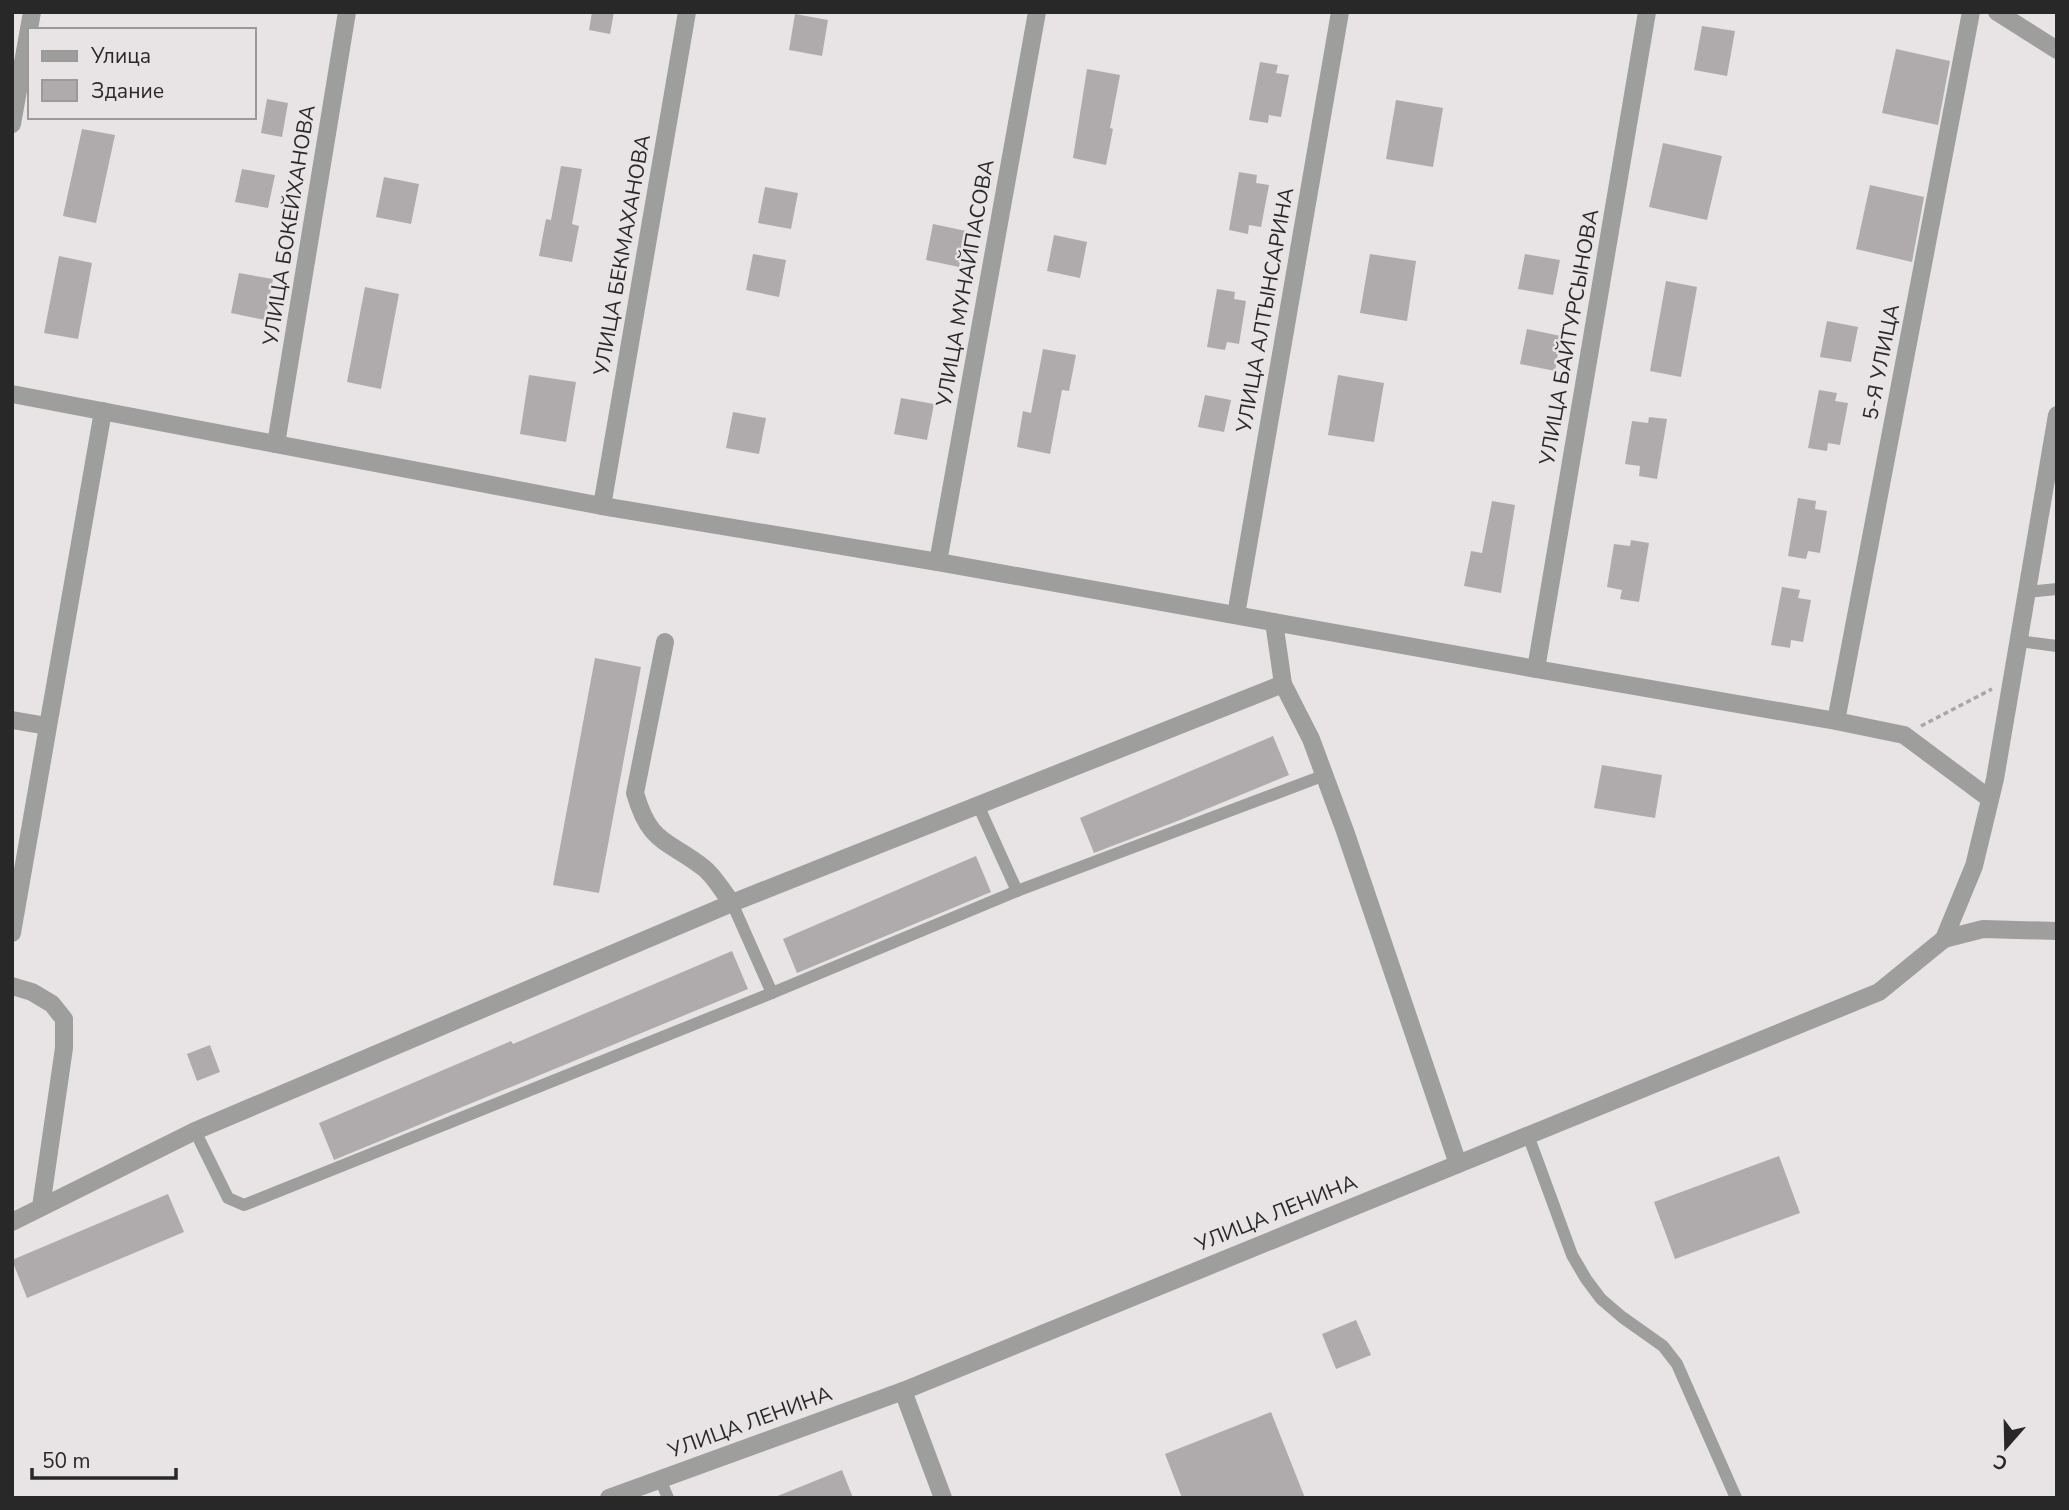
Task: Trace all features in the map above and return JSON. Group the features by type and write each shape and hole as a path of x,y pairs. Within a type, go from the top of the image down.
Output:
{"street":[{"name":"УЛИЦА БОКЕЙХАНОВА","path":"276,444 347,12"},
{"name":"УЛИЦА БЕКМАХАНОВА","path":"602,506 687,12"},
{"name":"УЛИЦА МУНАЙПАСОВА","path":"938,562 1037,12"},
{"name":"УЛИЦА АЛТЫНСАРИНА","path":"1236,615 1340,12"},
{"name":"УЛИЦА БАЙТУРСЫНОВА","path":"1536,669 1647,12"},
{"name":"5-Я УЛИЦА","path":"1836,720 1971,12"},
{"path":"1997,12 2057,50"},
{"path":"12,124 28,34"},
{"path":"12,394 602,506 938,562 1836,720 1904,735 1990,799"},
{"path":"12,933 103,411"},
{"path":"1944,939 1974,866 1990,799 2020,641 2057,415"},
{"path":"1274,622 1283,684 1311,739 1325,775 1458,1164"},
{"path":"665,642 635,793 641,813 652,832 667,845 706,869 732,903"},
{"path":"12,1222 195,1130 732,903 1283,684"},
{"path":"12,720 47,726"},
{"path":"1944,939 1983,929 2057,931"},
{"name":"УЛИЦА ЛЕНИНА","path":"609,1498 903,1391 1879,992 1944,939"},
{"path":"12,986 33,992 52,1004 64,1019 64,1048 41,1207"},
{"path":"903,1391 943,1498"}],"lane":[{"path":"2027,592 2057,589"},
{"path":"2020,641 2057,646"},
{"path":"195,1130 228,1198 244,1205 772,993 1017,891 1325,775"},
{"path":"978,805 1017,891"},
{"path":"732,903 772,993"},
{"path":"1528,1135 1572,1255 1601,1299 1662,1346 1677,1364 1736,1498"},
{"path":"660,1479 668,1498"}],"path":[{"path":"1904,735 2013,677"}],"building":[{"path":"592,12 614,12 610,34 589,30"},
{"path":"795,14 828,20 822,56 789,50"},
{"path":"1702,26 1735,31 1727,76 1694,70"},
{"path":"1896,49 1950,61 1938,125 1882,113"},
{"path":"1260,62 1278,65 1276,73 1289,75 1281,117 1269,115 1268,123 1249,120"},
{"path":"1087,69 1120,75 1106,165 1073,158"},
{"path":"267,99 288,103 282,137 261,133"},
{"path":"1396,100 1443,108 1433,167 1386,159"},
{"path":"82,129 115,135 96,223 63,216"},
{"path":"1663,143 1722,156 1707,220 1649,207"},
{"path":"561,166 582,169 572,224 579,226 572,262 539,256 546,219 551,220"},
{"path":"242,169 275,175 268,208 235,202"},
{"path":"1239,172 1257,175 1256,183 1269,185 1261,227 1249,225 1248,234 1229,230"},
{"path":"384,177 419,184 411,224 376,217"},
{"path":"1870,185 1924,197 1912,262 1856,249"},
{"path":"765,187 798,193 791,229 758,223"},
{"path":"933,224 966,231 959,267 926,260"},
{"path":"1054,235 1087,242 1080,278 1047,271"},
{"path":"753,254 786,260 779,297 746,290"},
{"path":"1370,254 1416,261 1407,321 1360,313"},
{"path":"1525,254 1560,260 1553,295 1518,289"},
{"path":"59,256 92,263 78,339 44,333"},
{"path":"239,273 273,279 265,320 231,313"},
{"path":"1666,281 1697,287 1681,377 1650,371"},
{"path":"365,287 399,294 381,389 347,382"},
{"path":"1217,289 1235,292 1234,299 1246,301 1239,344 1227,342 1225,350 1207,347"},
{"path":"1827,321 1858,327 1851,362 1820,357"},
{"path":"1527,329 1561,336 1555,371 1520,364"},
{"path":"1043,349 1076,355 1069,391 1062,390 1050,454 1017,447 1023,411 1031,413"},
{"path":"529,375 576,382 566,442 520,434"},
{"path":"1338,375 1384,383 1374,442 1328,435"},
{"path":"1819,390 1837,393 1835,401 1848,403 1840,445 1828,443 1827,451 1808,448"},
{"path":"1205,395 1231,400 1224,432 1198,427"},
{"path":"901,398 934,404 927,440 894,434"},
{"path":"733,412 766,418 759,454 726,448"},
{"path":"1649,417 1667,419 1657,479 1639,476 1640,466 1625,464 1632,421 1648,423"},
{"path":"1798,498 1816,501 1815,509 1827,511 1820,553 1808,551 1806,559 1788,556"},
{"path":"1492,501 1515,505 1501,593 1464,586 1471,551 1482,553"},
{"path":"1631,540 1649,543 1639,602 1620,599 1622,590 1607,587 1614,544 1630,546"},
{"path":"1782,587 1800,590 1798,598 1811,600 1803,642 1791,640 1790,648 1771,645"},
{"path":"595,658 641,667 599,893 553,885"},
{"path":"1273,736 1289,775 1094,853 1080,818"},
{"path":"1602,765 1662,775 1655,818 1594,808"},
{"path":"976,856 991,892 797,973 783,939"},
{"path":"732,951 748,989 334,1160 319,1123"},
{"path":"210,1045 220,1072 197,1081 187,1054"},
{"path":"1779,1156 1800,1213 1675,1259 1654,1202"},
{"path":"168,1194 184,1232 27,1298 12,1260"},
{"path":"1356,1320 1371,1355 1336,1369 1322,1334"},
{"path":"1271,1412 1305,1498 1182,1498 1165,1454"},
{"path":"842,1470 853,1498 775,1498 775,1497"}]}
